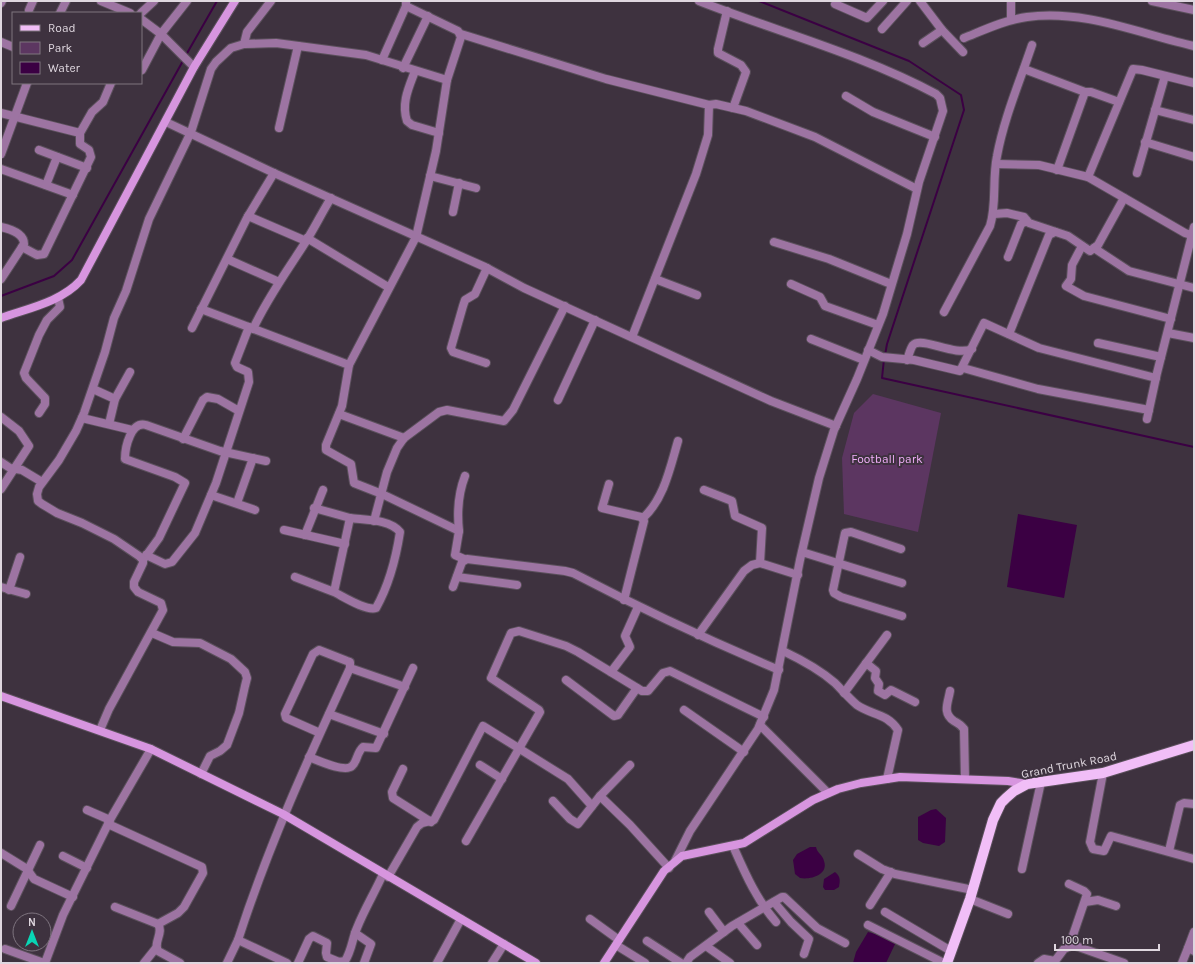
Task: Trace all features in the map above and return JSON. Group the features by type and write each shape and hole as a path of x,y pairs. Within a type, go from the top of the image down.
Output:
{"main road":[{"name":"Grand Trunk Road","path":"947,963 971,895 996,811 1006,798 1014,791 1027,784 1103,773 1194,745"}],"street":[{"path":"29,10 33,1"},
{"path":"60,12 66,1"},
{"path":"101,1 128,12"},
{"path":"142,12 154,1"},
{"path":"142,70 161,34 187,1"},
{"path":"1,318 58,298 67,293 84,275 194,67 235,1"},
{"path":"244,44 248,32 271,1"},
{"path":"671,866 704,810 744,752 764,717 779,670 802,552 819,478 836,426 878,325 907,234 917,189 943,111 940,98 936,94 864,61 699,1"},
{"path":"835,4 867,18 883,1"},
{"path":"882,29 907,1"},
{"path":"920,1 942,30 963,52"},
{"path":"1011,1 1011,20"},
{"path":"1152,1 1194,10"},
{"path":"382,60 406,4 461,34 606,79 709,105 716,104 746,111 816,137 917,189"},
{"path":"727,11 718,53 742,65 746,72 733,108"},
{"path":"403,68 428,16"},
{"path":"964,38 1011,20 1040,16 1072,18 1140,31 1194,46"},
{"path":"142,20 161,34 194,67"},
{"path":"923,44 942,30"},
{"path":"459,531 382,494 354,483 351,464 326,450 326,446 339,414 345,394 349,365 388,287 416,236 439,133 447,80 461,34"},
{"path":"1,42 12,47"},
{"path":"332,198 251,328 235,363 237,367 248,372 250,376 249,382 211,495 195,533 172,562 165,564 145,558 114,539 82,523 57,513 38,501 37,494 42,482 59,460 82,418 105,352 114,318 126,291 149,218 191,132 211,69 216,62 231,48 244,44 276,44 366,55 403,68 447,80"},
{"path":"944,312 990,226 994,214 994,172 1009,112 1032,45"},
{"path":"279,128 298,46"},
{"path":"1024,69 1085,92 1091,92 1119,102"},
{"path":"1088,177 1133,69 1194,83"},
{"path":"415,71 405,98 404,107 407,121 412,125 439,133"},
{"path":"1137,173 1145,142 1166,76"},
{"path":"1,154 27,84"},
{"path":"22,248 36,254 44,254 91,157 89,150 80,144 80,133 92,112 103,102 111,84"},
{"path":"1057,170 1085,92"},
{"path":"846,96 873,112 935,137"},
{"path":"632,338 696,174 708,135 709,105"},
{"path":"1155,110 1194,120"},
{"path":"1,113 80,133"},
{"path":"166,122 191,132 274,173 487,268 632,338 771,401 836,426"},
{"path":"1145,142 1194,157"},
{"path":"39,150 87,168"},
{"path":"46,185 57,157"},
{"path":"996,164 1039,165 1088,177 1185,233 1193,236"},
{"path":"1,168 73,194"},
{"path":"192,328 248,216 274,173"},
{"path":"430,176 476,188"},
{"path":"453,212 459,183"},
{"path":"994,214 1000,212 1017,215 1027,221 1068,236 1090,251 1098,245 1124,198"},
{"path":"248,216 307,240 388,287"},
{"path":"1008,257 1021,224 1027,221"},
{"path":"1,227 12,230 22,237 24,244 1,280"},
{"path":"963,368 1038,389 1148,415 1194,227"},
{"path":"1009,334 1050,235 1055,232"},
{"path":"774,242 829,259 891,284"},
{"path":"1082,246 1072,265 1071,279 1066,286 1084,296 1171,319"},
{"path":"1094,248 1129,271 1194,288"},
{"path":"227,259 279,282"},
{"path":"486,363 453,352 451,348 465,300 475,294 487,268"},
{"path":"655,279 697,295"},
{"path":"791,284 820,297 825,306 878,325"},
{"path":"39,413 45,404 45,398 26,378 24,373 39,335 47,320 60,307 58,298"},
{"path":"374,521 387,472 397,448 404,438 439,412 448,410 504,421 514,410 565,306"},
{"path":"201,309 349,365"},
{"path":"558,400 595,320"},
{"path":"868,350 882,357 925,362 960,371 963,368 984,323 1039,348 1156,378"},
{"path":"1168,332 1194,338"},
{"path":"811,339 864,360"},
{"path":"907,360 913,346 917,343 930,344 960,352 972,349"},
{"path":"1098,343 1161,357"},
{"path":"109,424 115,399 130,372"},
{"path":"93,389 115,399"},
{"path":"183,439 205,398 218,398 239,411"},
{"path":"339,414 404,438"},
{"path":"1,417 19,431 29,446 1,489"},
{"path":"82,418 132,430"},
{"path":"100,730 128,674 152,633 163,610 161,603 138,592 134,587 134,582 145,558 160,538 185,483 175,477 125,459 132,430 142,423 183,439 226,452 266,461"},
{"path":"624,600 641,538 643,518 656,505 670,468 678,441"},
{"path":"237,503 253,458"},
{"path":"1,462 13,469 22,470 42,482"},
{"path":"465,476 460,487 457,514 459,531 455,555 464,559 573,573 638,607 779,670"},
{"path":"609,484 602,508 643,518"},
{"path":"305,535 314,508 323,490"},
{"path":"704,490 732,501 735,516 762,528 760,563"},
{"path":"211,495 255,510"},
{"path":"295,577 372,609 376,608 379,603 388,582 400,532 395,526 374,521 350,518 314,508"},
{"path":"334,592 350,518"},
{"path":"284,530 345,544"},
{"path":"901,549 848,532 844,535 837,564 834,593 841,597 902,616"},
{"path":"802,552 902,583"},
{"path":"10,590 20,557"},
{"path":"453,587 464,559"},
{"path":"698,635 744,571 752,565 760,563 798,575"},
{"path":"457,577 517,584"},
{"path":"1,587 26,594"},
{"path":"611,672 630,647 625,636 638,607"},
{"path":"466,841 539,715 539,710 491,678 511,633 519,632 566,646 644,692 648,691 663,673 670,671 764,717"},
{"path":"152,633 174,642 200,643 231,659 245,672 247,678 239,713 227,745 220,751 210,756 201,774"},
{"path":"844,693 887,635"},
{"path":"227,963 238,940 256,882 283,814 350,668 350,662 319,650 313,654 296,687 285,716 320,733"},
{"path":"783,651 809,663 859,706 878,713 893,722 898,730 887,779"},
{"path":"866,663 876,671 875,678 879,684 878,691 885,695 892,690 915,702"},
{"path":"350,668 405,686"},
{"path":"308,757 331,765 349,768 353,766 360,750 366,746 376,748 384,734 413,668"},
{"path":"566,680 614,716 618,715 637,688"},
{"path":"950,691 946,714 948,717 962,725 964,729 966,779"},
{"path":"1,696 151,749 283,814 536,963"},
{"path":"684,710 744,752"},
{"path":"329,714 384,734"},
{"path":"760,725 828,793"},
{"path":"298,963 313,936 327,943 327,957 339,962 344,962 349,956 354,942 355,933 386,875 417,827 422,823 431,822 434,820 481,727 485,726 568,779 592,806"},
{"path":"5,948 45,963 61,921 109,822 151,749"},
{"path":"553,801 570,819 578,824 600,796 630,764"},
{"path":"480,765 502,779"},
{"path":"403,769 392,792 393,798 431,822"},
{"path":"1103,773 1090,842 1093,849 1104,851 1111,836 1194,859"},
{"path":"604,963 664,872 682,856 699,851 744,843 813,800 828,793 861,783 900,777 1008,781 1027,784"},
{"path":"1022,869 1040,782"},
{"path":"600,796 671,866"},
{"path":"1169,851 1180,805 1184,803 1194,804"},
{"path":"87,810 202,867 203,873 184,907 178,913 158,924 115,908"},
{"path":"11,906 40,845"},
{"path":"733,846 752,887 764,908 776,922"},
{"path":"1,853 27,869 28,873 34,879 73,897"},
{"path":"858,854 890,872 971,895 1008,914"},
{"path":"62,856 87,868"},
{"path":"870,905 890,872"},
{"path":"1069,884 1087,894 1071,941 1073,944"},
{"path":"686,963 690,957 724,932 784,897 817,928 845,943"},
{"path":"1085,902 1098,900 1116,906"},
{"path":"774,902 791,922 809,939 804,954"},
{"path":"709,912 724,932"},
{"path":"885,912 951,951"},
{"path":"437,963 461,920"},
{"path":"590,920 645,963"},
{"path":"738,923 757,945"},
{"path":"144,963 156,948 160,930 158,924"},
{"path":"868,924 944,963"},
{"path":"1182,963 1191,950 1194,932"},
{"path":"355,933 371,944 364,963"},
{"path":"238,940 287,963"},
{"path":"647,941 682,963"},
{"path":"492,963 504,944"},
{"path":"1038,963 1044,959 1056,962 1064,949 1073,944 1124,963"},
{"path":"706,946 730,963"},
{"path":"156,948 170,961 180,963"}],"green space":[{"name":"Football park","path":"873,394 941,413 918,532 844,514 842,458 854,413"}],"water":[{"path":"1018,514 1077,525 1064,598 1007,587"},
{"path":"936,809 946,818 945,842 939,846 923,843 918,840 918,817"},
{"path":"810,847 816,847 824,861 824,870 818,876 800,878 795,874 793,860 797,854"},
{"path":"835,872 839,877 839,887 834,890 825,890 823,887 824,879"},
{"path":"868,932 897,940 886,963 853,963 856,952"}],"waterway":[{"path":"186,55 217,1"},
{"path":"759,1 909,61 961,95 964,110 887,344 885,355"},
{"path":"1,296 54,276 72,260 184,59"},
{"path":"884,359 882,378 1194,447"}]}
